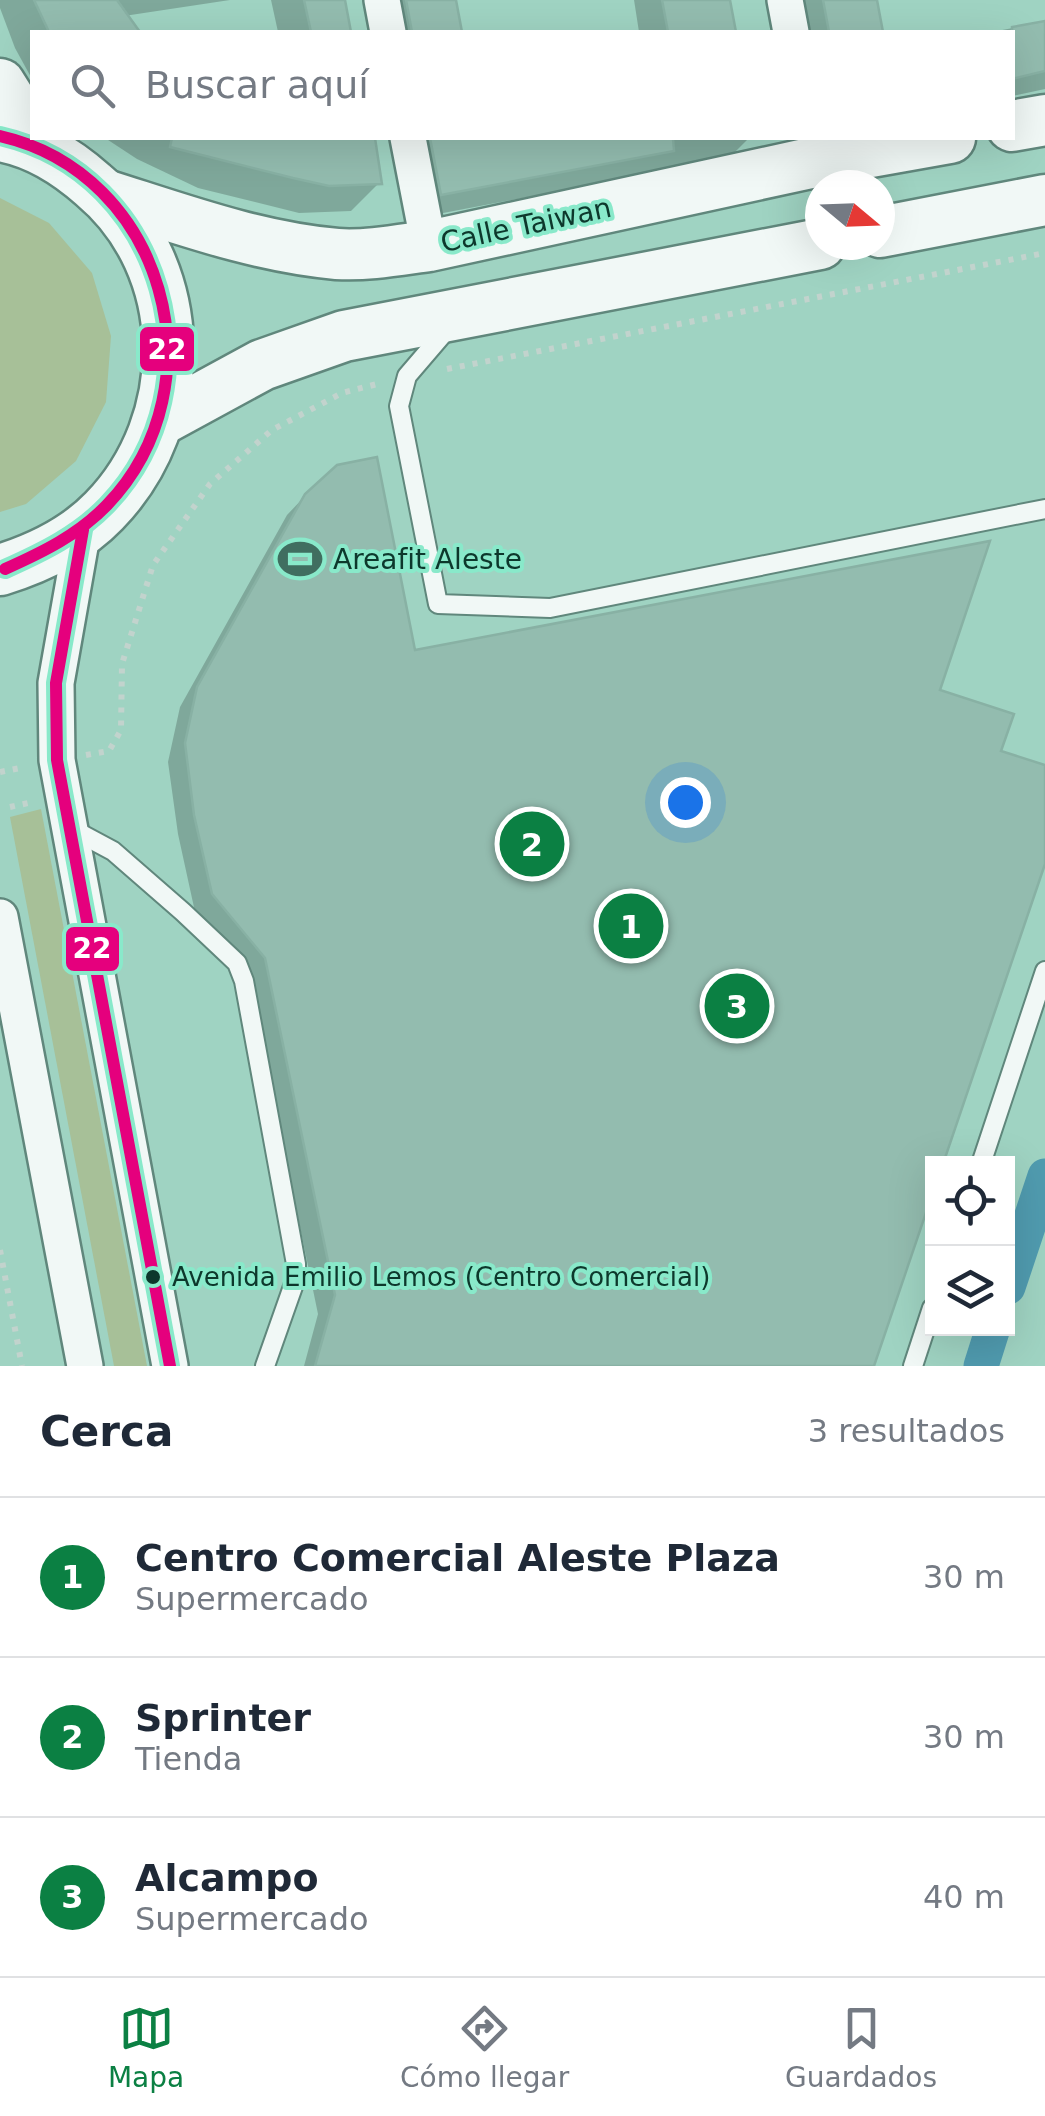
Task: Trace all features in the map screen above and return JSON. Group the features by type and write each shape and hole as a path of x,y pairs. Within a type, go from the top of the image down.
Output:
{"street":[{"path":"382,0 388,30"},
{"path":"785,0 791,30"},
{"path":"0,84 27,140 76,170 105,195 131,226 150,261 164,300 169,354 159,421 136,470 103,512 82,530 56,548 0,570"},
{"path":"1015,125 1045,120"},
{"path":"408,140 429,246"},
{"name":"Calle Taiwan","path":"105,195 257,242 340,254 429,246 813,150 927,140"},
{"path":"895,229 1045,200"},
{"path":"159,421 262,365 344,336 805,247"},
{"path":"82,530 56,683 57,760 170,1366"},
{"path":"0,918 86,1366"}],"lane":[{"path":"460,314 407,376 399,406 438,604 550,608 1045,509"},
{"path":"69,828 112,852 184,912 236,963 244,981 296,1264 296,1278 265,1366"},
{"path":"984,1156 1045,971"},
{"path":"913,1366 925,1329"}],"path":[{"path":"84,755 109,751 120,730 122,664 153,565 210,484 272,430 342,392 407,376 1045,253"},
{"path":"10,807 39,801"},
{"path":"0,1250 22,1366"}],"green space":[{"path":"0,198 49,223 92,273 111,336 106,402 76,461 26,504 0,512"},
{"path":"41,809 147,1366 114,1366 10,817"}],"building":[{"path":"34,0 117,0 139,30 48,30"},
{"path":"304,0 345,0 351,30 311,30"},
{"path":"406,0 456,0 462,30 412,30"},
{"path":"662,0 730,0 736,30 668,30"},
{"path":"823,0 877,0 883,30 829,30"},
{"path":"1045,21 1045,71 1015,78 1012,27"},
{"path":"172,140 375,140 382,184 329,186 170,147"},
{"path":"430,140 673,140 674,151 441,195"},
{"path":"377,457 415,650 990,541 940,690 1014,714 1001,751 1045,765 1045,864 946,1156 925,1156 925,1216 874,1366 315,1366 335,1295 265,958 212,894 194,815 185,743 197,687 305,494 337,465"}],"waterway":[{"path":"1015,1266 1045,1176"},
{"path":"981,1366 990,1336"}],"transit line":[{"name":"22","path":"0,136 56,158 102,192 137,237 158,289 167,345 162,402 142,456 107,505 59,542 5,569"},
{"name":"22","path":"83,530 56,683 57,760 170,1366"}],"place":[{"name":"Areafit Aleste","path":"300,559"},
{"name":"Sprinter","path":"532,844"},
{"name":"Centro Comercial Aleste Plaza","path":"631,926"},
{"name":"Alcampo","path":"737,1006"},
{"name":"Avenida Emilio Lemos (Centro Comercial)","path":"153,1277"}]}
